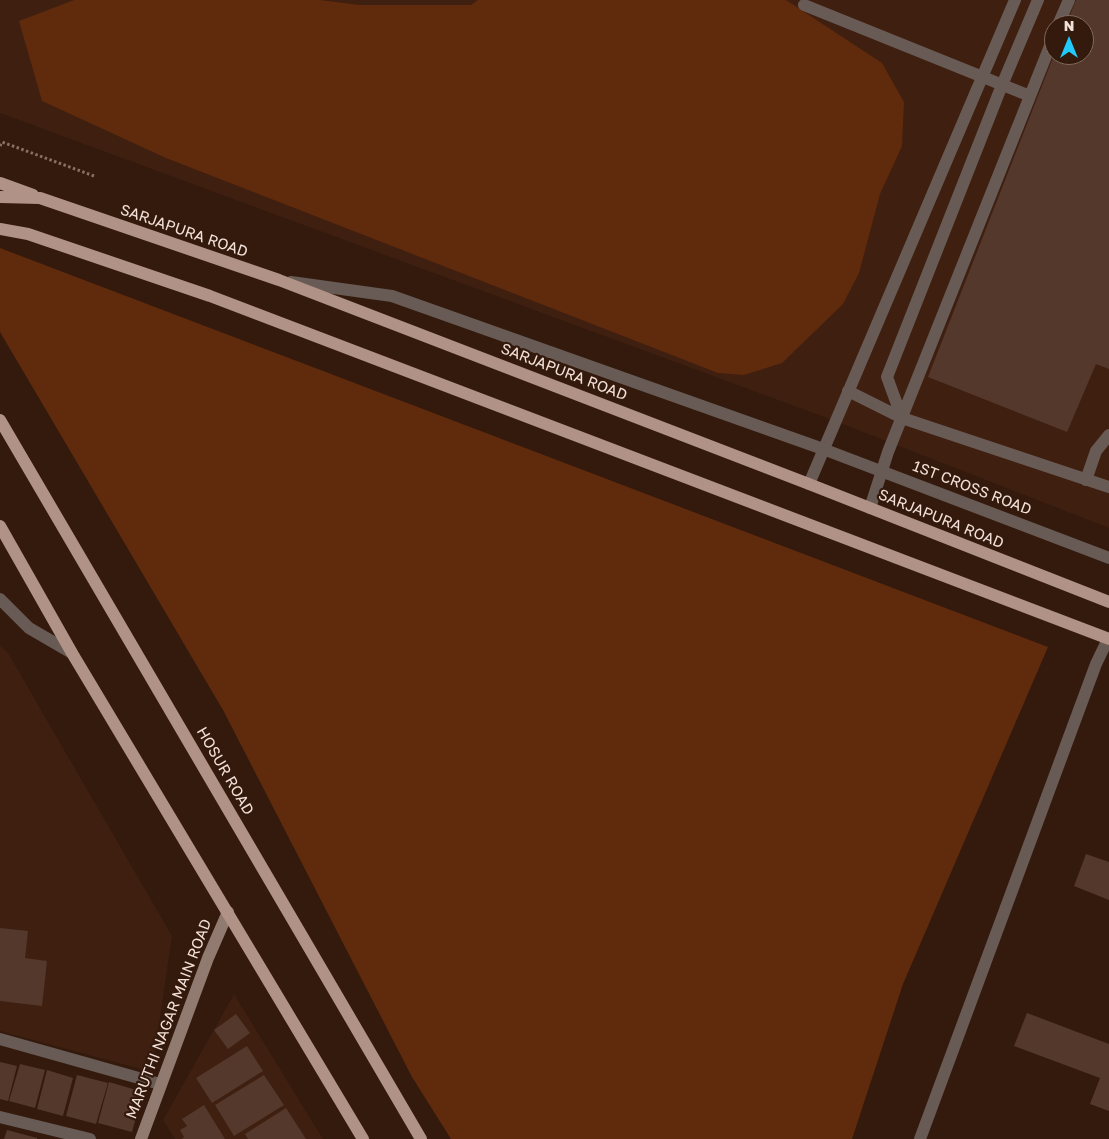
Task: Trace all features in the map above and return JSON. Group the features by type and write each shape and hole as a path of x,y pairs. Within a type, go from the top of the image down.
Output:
{"main road":[{"path":"0,183 40,198"},
{"name":"SARJAPURA ROAD","path":"0,198 40,198 279,280 809,484 1109,602"},
{"path":"0,230 28,234 210,296 1108,639"},
{"name":"HOSUR ROAD","path":"0,420 421,1139"},
{"path":"0,526 72,653 363,1139"},
{"name":"MARUTHI NAGAR MAIN ROAD","path":"145,1135 160,1084 208,958 228,912"}],"street":[{"path":"809,484 1015,0"},
{"path":"902,418 887,377 1002,84 1038,0"},
{"path":"1062,15 1068,0"},
{"path":"804,5 1030,96"},
{"path":"870,508 902,418 1044,61"},
{"name":"1ST CROSS ROAD","path":"279,280 392,296 823,449 1109,558"},
{"path":"848,391 902,418 1109,487"},
{"path":"1086,480 1096,452 1109,435"},
{"path":"0,599 29,628 72,653"},
{"path":"920,1139 1096,664 1108,639"},
{"path":"0,1039 160,1084"},
{"path":"0,1117 90,1139"}],"path":[{"path":"0,146 2,142 94,176"}],"shaded area":[{"path":"0,0 1109,0 1109,528 835,421 0,113"},
{"path":"74,0 320,0 359,5 471,5 478,0 786,0 882,63 904,102 902,146 880,194 859,273 843,304 782,363 744,375 718,373 166,158 42,101 19,21"},
{"path":"0,248 1048,647 903,984 852,1139 451,1139 412,1077 223,710 0,332"},
{"path":"0,645 8,653 172,936 152,1072 0,1031"},
{"path":"234,994 323,1139 175,1139 163,1120"}],"building":[{"path":"1076,0 1109,0 1109,369 1096,364 1067,432 928,377 1050,65 1094,65 1094,15 1070,15"},
{"path":"1086,854 1109,862 1109,900 1074,886"},
{"path":"0,928 28,931 25,958 47,961 42,1006 0,1001"},
{"path":"1027,1013 1109,1044 1109,1111 1090,1104 1100,1078 1014,1046"},
{"path":"236,1014 250,1033 228,1049 214,1030"},
{"path":"247,1046 263,1071 212,1103 196,1078"},
{"path":"0,1062 17,1066 8,1101 0,1099"},
{"path":"20,1064 45,1070 35,1108 9,1101"},
{"path":"47,1070 73,1078 63,1116 37,1109"},
{"path":"77,1075 108,1083 96,1124 66,1116"},
{"path":"264,1075 284,1105 234,1136 215,1105"},
{"path":"109,1082 143,1092 132,1132 98,1123"},
{"path":"204,1105 225,1139 182,1139 184,1137 180,1130 187,1126 182,1119"},
{"path":"286,1108 306,1139 248,1139 245,1134"},
{"path":"7,1130 37,1138 37,1139 4,1139"}]}
